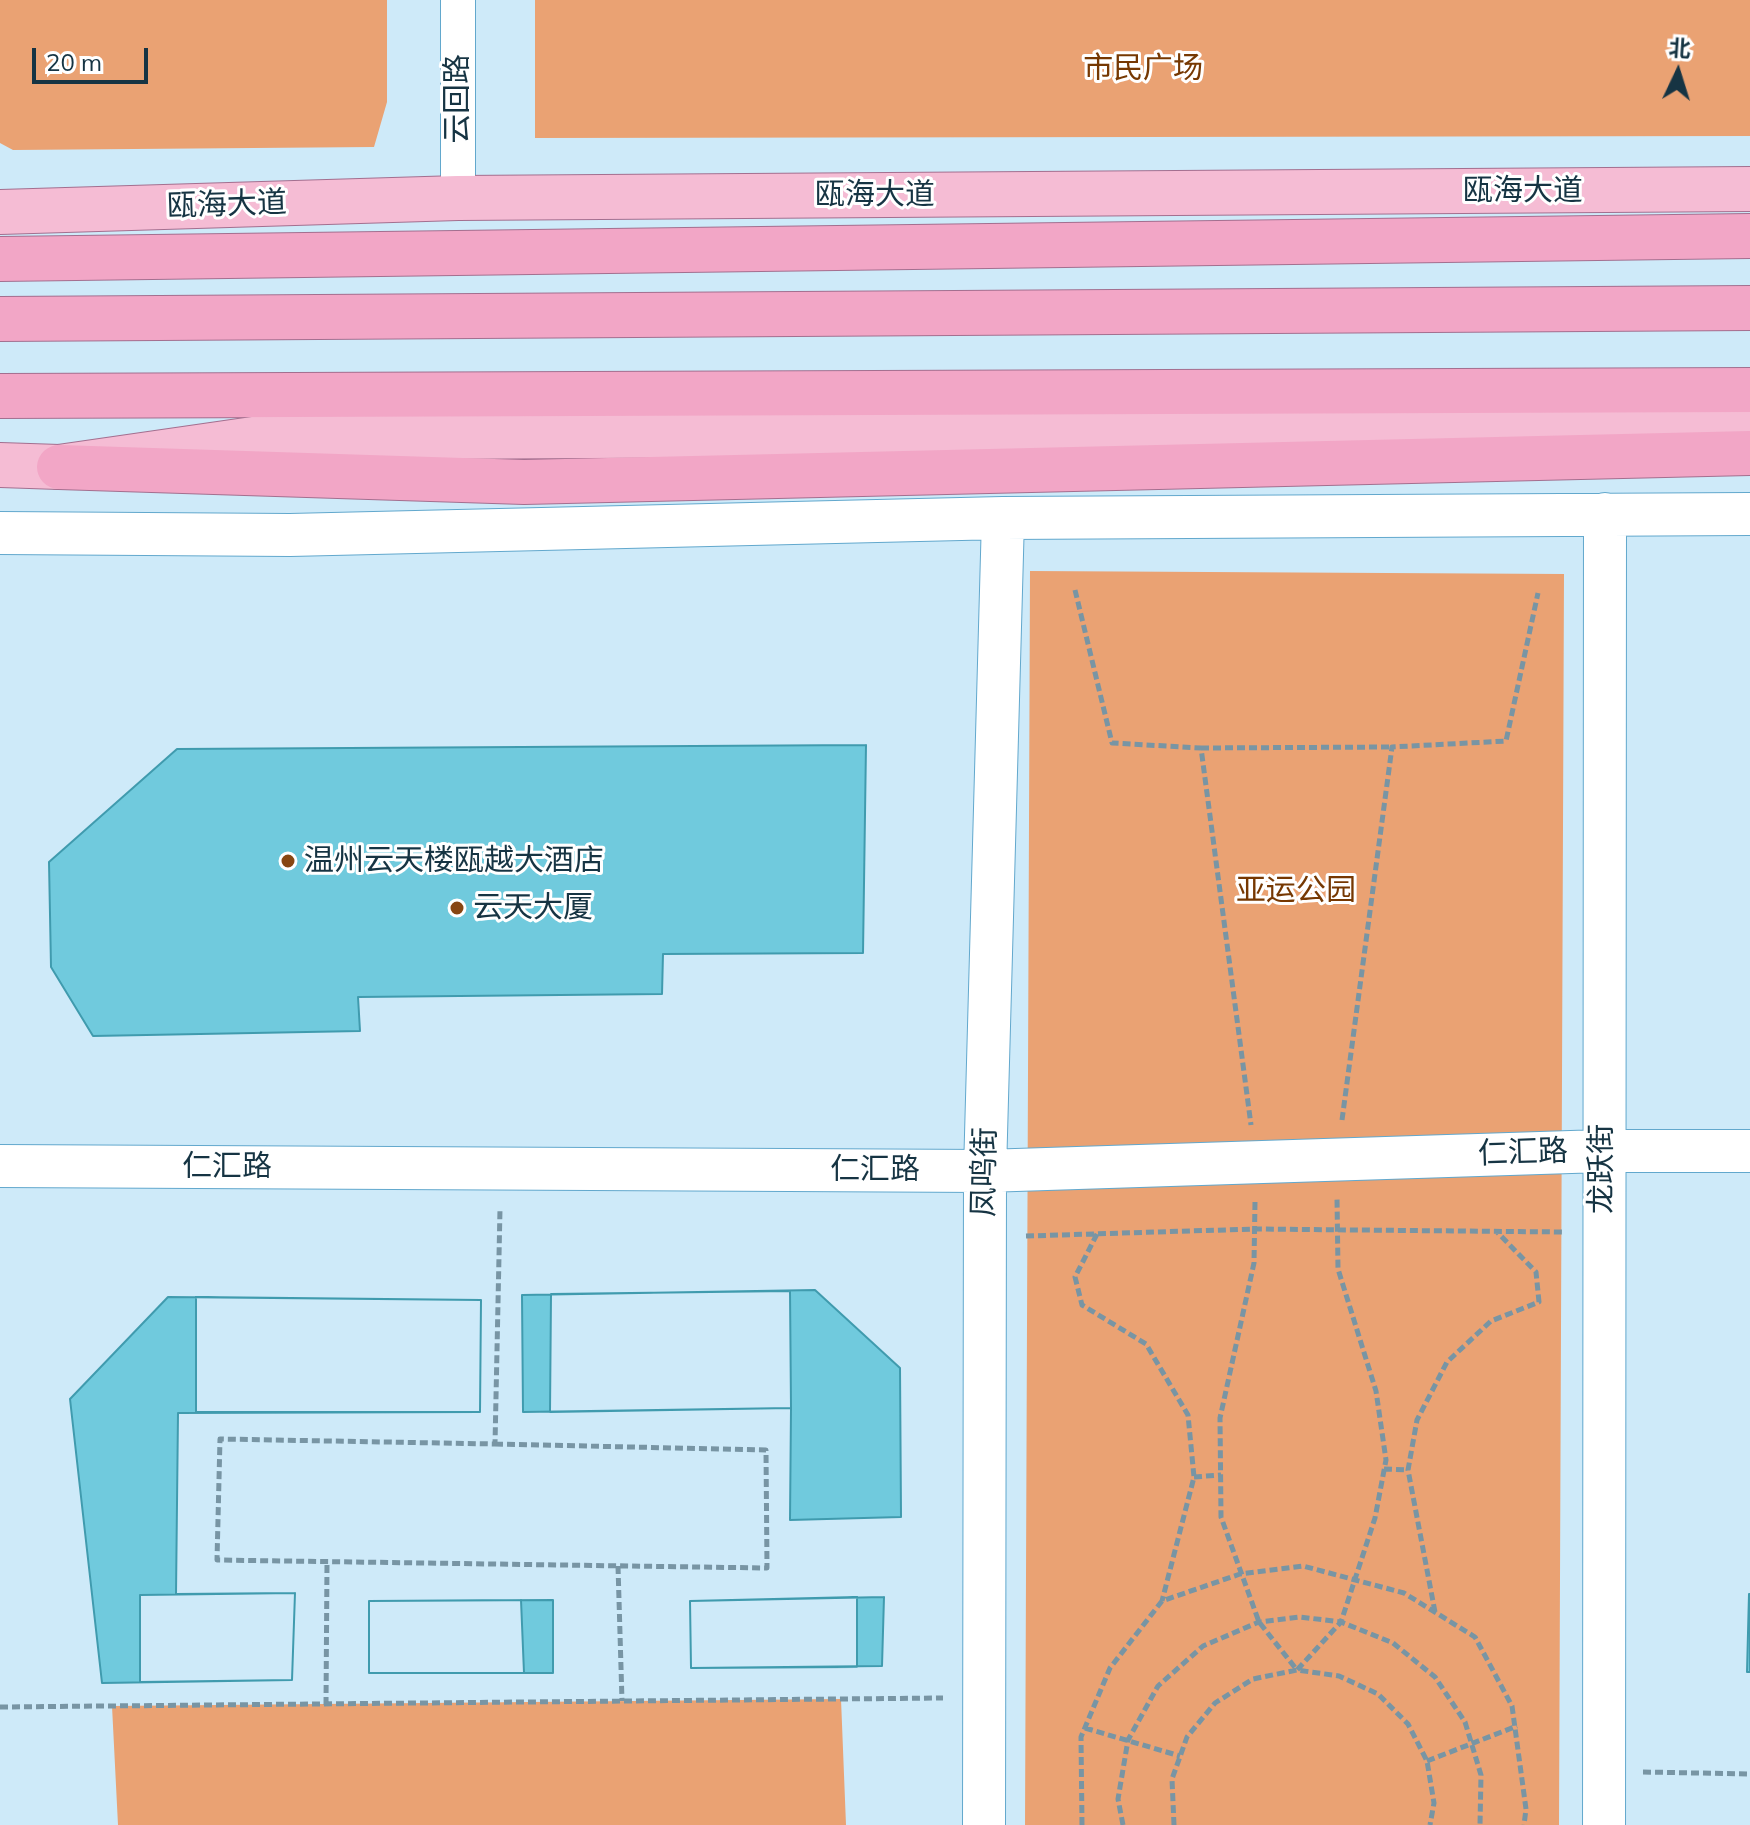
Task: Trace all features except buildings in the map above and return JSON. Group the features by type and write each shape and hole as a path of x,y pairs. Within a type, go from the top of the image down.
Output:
{"highway":[{"path":"0,259 983,243 1750,236"},
{"path":"0,319 1750,308"},
{"path":"0,396 1750,390"},
{"path":"59,467 524,482 1750,453"}],"main road":[{"name":"瓯海大道","path":"0,212 458,198 1750,189"},
{"path":"0,465 59,467 260,438 1750,429"}],"street":[{"name":"云回路","path":"458,0 458,198"},
{"name":"龙跃街","path":"1604,1825 1602,1151 1605,514"},
{"path":"0,533 306,535 1003,518 1750,514"},
{"name":"凤鸣街","path":"984,1825 985,1171 1003,518"},
{"name":"仁汇路","path":"0,1166 985,1171 1602,1151 1750,1151"}],"path":[{"path":"1075,590 1112,743 1201,748 1392,747 1506,741 1538,593"},
{"path":"1297,1670 1341,1622 1375,1518 1386,1460 1376,1391 1338,1269 1337,1159 1392,747"},
{"path":"1201,748 1256,1162 1254,1263 1220,1418 1221,1517 1259,1622 1297,1670"},
{"path":"495,1444 501,1168"},
{"path":"985,1237 1255,1229 1602,1232"},
{"path":"1435,1612 1408,1470 1417,1420 1447,1362 1491,1321 1539,1302 1536,1272 1496,1231"},
{"path":"1082,1825 1081,1737 1110,1668 1162,1601 1194,1477 1188,1415 1146,1344 1082,1305 1075,1277 1097,1234"},
{"path":"220,1439 495,1444 766,1450 767,1568 217,1560 220,1439"},
{"path":"1384,1469 1408,1470"},
{"path":"1194,1477 1221,1475"},
{"path":"326,1705 327,1562"},
{"path":"618,1566 622,1701"},
{"path":"1162,1601 1240,1574 1303,1566 1404,1593 1435,1612 1475,1637 1512,1706 1526,1809 1524,1825"},
{"path":"1123,1825 1118,1799 1128,1740 1158,1686 1203,1646 1259,1622 1300,1617 1341,1622 1393,1643 1435,1677 1465,1722 1472,1745 1481,1775 1480,1825"},
{"path":"1174,1825 1172,1779 1187,1737 1215,1703 1253,1679 1297,1670 1339,1676 1378,1694 1408,1724 1427,1761 1434,1803 1430,1825"},
{"path":"0,1707 985,1698"},
{"path":"1427,1761 1517,1726"},
{"path":"1085,1728 1180,1756"},
{"path":"1604,1772 1750,1774"}],"green space":[{"path":"0,0 387,0 387,102 374,147 13,150 0,143"},
{"name":"市民广场","path":"535,0 1750,0 1750,136 535,138"},
{"name":"亚运公园","path":"1030,571 1564,574 1559,1825 1025,1825"},
{"path":"841,1699 846,1825 118,1825 112,1706"}],"place":[{"name":"温州云天楼瓯越大酒店","path":"288,861"},
{"name":"云天大厦","path":"457,908"}]}
